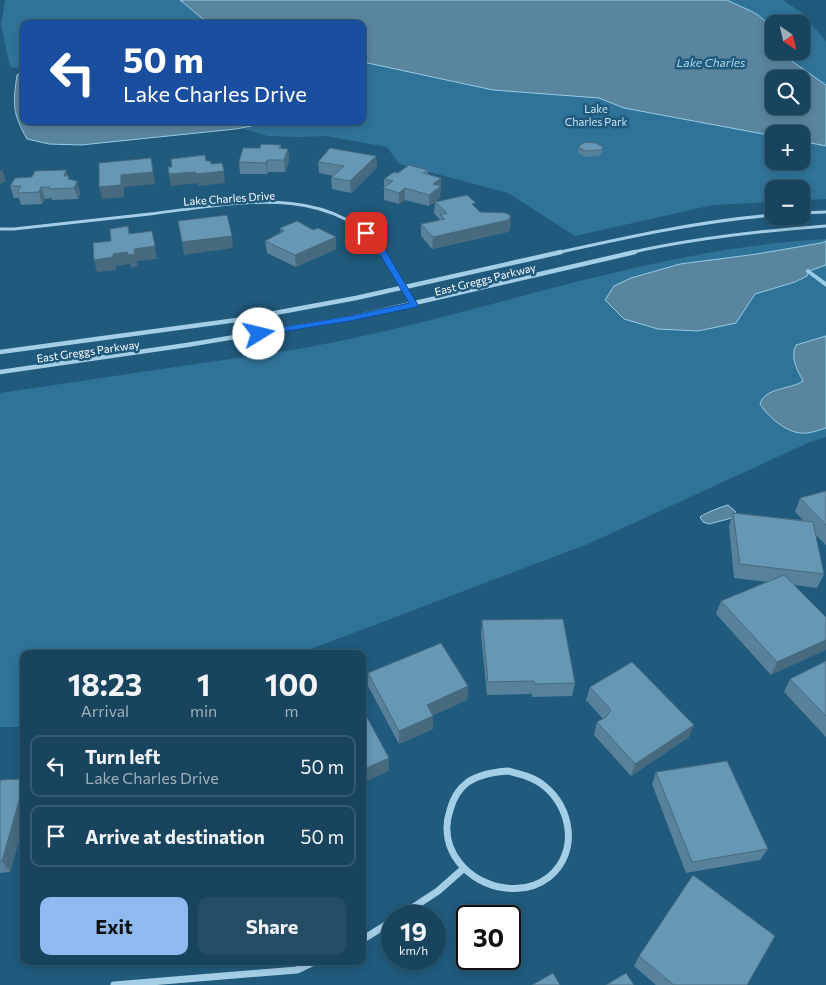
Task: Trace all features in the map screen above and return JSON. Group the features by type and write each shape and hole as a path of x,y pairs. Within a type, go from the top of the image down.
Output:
{"street":[{"name":"Lake Charles Drive","path":"0,229 220,206 262,203 299,204 327,211 356,225 376,242 414,305"},
{"path":"810,213 826,212"},
{"name":"East Greggs Parkway","path":"0,352 237,320 356,298 669,228 765,215"},
{"name":"East Greggs Parkway","path":"0,372 295,328 414,305 661,246 774,230 826,226"},
{"path":"508,771 528,776 546,786 559,801 567,818 569,837 566,856 556,872 540,884 521,890 500,889 480,882 463,869 451,851 446,831 448,811 456,794 470,780 488,773 508,771"},
{"path":"417,905 438,891 463,869"},
{"path":"366,937 381,928"},
{"path":"114,985 297,970 308,965"}],"green space":[{"name":"Lake Charles Park","path":"5,0 783,0 804,15 765,15 765,60 810,60 810,22 826,41 826,199 810,200 810,180 765,180 765,202 713,205 575,236 508,193 399,164 387,147 326,136 268,136 229,125 366,125 366,20 20,20 20,69 10,67 1,25"},
{"path":"826,239 826,437 810,442 588,544 309,650 20,650 20,727 0,727 0,393 301,348 378,333 632,268 696,255 761,245"}],"water":[{"name":"Lake Charles","path":"180,0 727,0 754,13 765,21 765,60 790,60 804,70 765,70 765,115 810,115 810,74 826,85 826,146 810,143 810,125 765,125 765,134 624,108 599,98 493,90 366,63 366,20 204,20"},
{"path":"20,73 20,124 16,115 14,101 17,75"},
{"path":"20,125 251,126 81,145 49,144 27,139"},
{"path":"826,241 826,265 809,271 807,276 795,282 755,294 736,323 698,331 658,329 624,319 605,300 614,286 631,278 680,264 757,254"},
{"path":"826,336 826,428 805,433 790,430 773,419 760,404 767,394 803,381 794,359 796,345"},
{"path":"728,505 736,512 732,518 709,524 703,522 700,517 713,510"}],"building":[{"path":"585,142 596,143 603,147 601,150 587,151 580,149 579,146"},
{"path":"261,144 281,145 279,148 288,149 284,160 267,160 266,163 239,162 243,148 260,148"},
{"path":"330,148 376,156 350,181 331,178 344,166 318,162"},
{"path":"205,155 206,161 211,161 211,164 222,163 224,171 169,174 168,167 172,167 171,159"},
{"path":"151,158 153,172 121,175 121,185 99,187 99,163"},
{"path":"409,165 428,170 423,173 441,178 433,184 441,186 429,195 405,188 399,193 383,188 393,181 384,179 394,172 398,173"},
{"path":"66,170 64,176 69,176 68,179 77,181 74,188 49,189 50,187 41,187 39,192 17,193 21,186 10,186 15,178 32,177 35,171"},
{"path":"467,195 476,203 472,204 480,212 506,213 511,216 508,220 433,237 421,224 445,219 440,215 447,213 435,202"},
{"path":"227,215 232,236 182,242 178,221"},
{"path":"297,221 313,230 318,228 336,237 295,255 265,241 284,231 280,228"},
{"path":"128,226 129,234 152,231 155,246 134,249 135,254 128,255 127,252 113,254 113,257 94,260 93,243 111,241 110,229"},
{"path":"826,491 826,525 800,498"},
{"path":"733,513 813,522 824,574 740,564"},
{"path":"784,575 826,617 826,640 777,662 721,601"},
{"path":"563,619 575,683 535,684 534,681 488,682 482,620"},
{"path":"441,643 468,686 427,705 433,716 399,731 368,673"},
{"path":"826,661 826,716 790,679"},
{"path":"632,662 694,725 635,764 597,722 606,717 611,710 590,687"},
{"path":"366,715 389,758 366,768"},
{"path":"727,761 768,849 692,862 656,772"},
{"path":"20,779 20,797 2,861 0,861 0,780"},
{"path":"693,875 775,936 747,985 674,985 639,956"},
{"path":"553,973 560,985 532,985"},
{"path":"626,973 634,985 606,985"}],"waterway":[{"path":"808,271 826,285"}],"route":[{"path":"259,334 414,305 376,242 366,233"}]}
